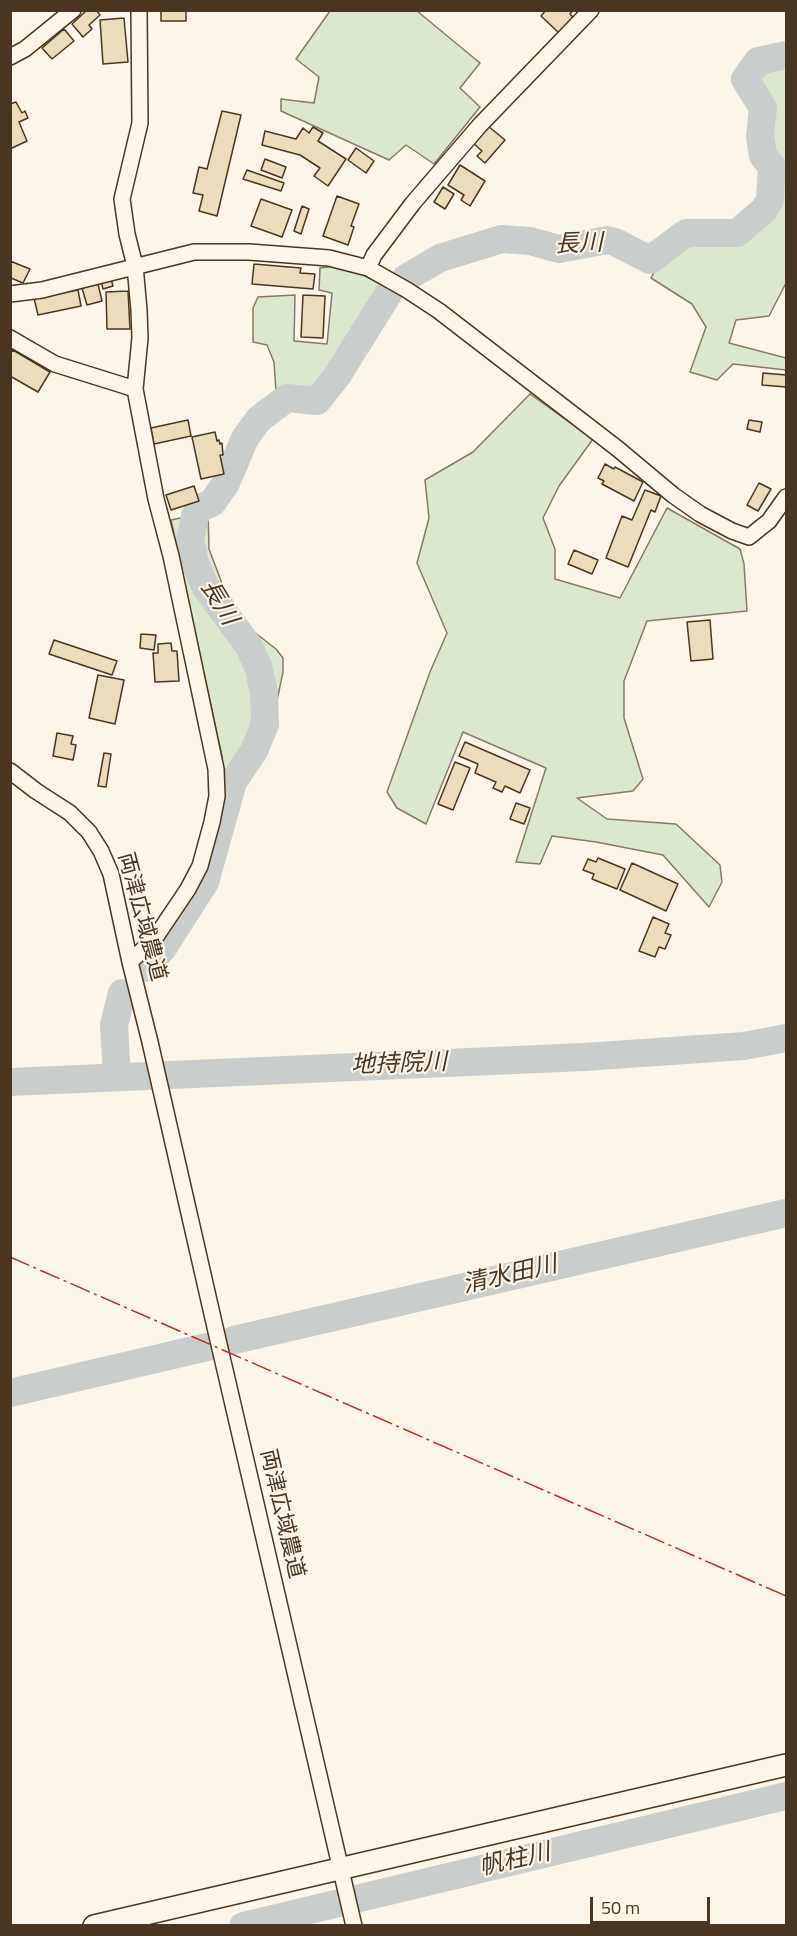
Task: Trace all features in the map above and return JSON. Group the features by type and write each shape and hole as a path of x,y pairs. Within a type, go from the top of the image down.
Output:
{"street":[{"path":"10,57 25,49 73,10"},
{"path":"130,962 155,938 188,889 200,866 217,796 216,769 171,555 156,499 135,389 140,338 135,266 122,199 140,123 139,10"},
{"path":"368,268 374,255 413,203 480,125 591,10"},
{"path":"10,294 42,290 194,252 249,252 329,258 368,268 439,311 700,514 749,537 770,521 786,497"},
{"path":"10,338 55,364 135,389"},
{"name":"両津広域農道","path":"10,771 70,813 89,832 101,851 111,874 354,1926"},
{"path":"94,1926 786,1765"}],"green space":[{"path":"330,11 417,11 480,63 460,88 480,107 434,164 406,145 389,160 281,111 281,99 314,103 319,77 296,59"},
{"path":"786,58 786,283 769,316 736,320 729,343 786,358 786,370 733,364 717,380 690,372 706,327 692,304 651,278 660,261 689,238 739,238 771,214 779,194 777,162 768,150 769,105 756,89 755,80 760,69"},
{"path":"336,266 361,274 385,286 336,368 319,390 276,391 274,362 267,345 253,342 253,308 258,297 295,295 294,341 327,344 332,293 319,290 320,268"},
{"path":"530,394 593,439 559,486 543,518 555,549 555,579 620,598 667,508 740,549 744,564 747,611 647,621 624,681 624,718 643,779 633,791 577,798 607,819 676,824 720,865 722,882 709,907 663,855 552,836 540,864 516,862 546,768 463,732 426,824 397,808 387,792 430,672 447,633 417,563 429,518 425,480 473,452"},
{"path":"208,512 209,549 223,586 249,628 276,649 283,658 283,672 268,743 234,795 223,792 222,757 171,520"}],"building":[{"path":"87,10 96,10 100,15 89,25 92,29 83,37 72,24"},
{"path":"161,10 186,10 186,21 161,21"},
{"path":"546,10 573,10 570,14 573,17 559,33 541,16"},
{"path":"124,18 128,62 103,64 100,20"},
{"path":"64,29 74,41 52,59 42,48"},
{"path":"16,102 28,118 19,122 27,141 10,149 10,104"},
{"path":"222,111 241,115 217,216 199,211 203,195 193,193 199,167 207,169"},
{"path":"488,126 505,140 485,163 477,156 482,151 473,143"},
{"path":"313,127 323,133 318,141 346,159 328,186 314,176 320,168 300,155 262,145 265,131 296,139 303,128 309,133"},
{"path":"356,148 374,161 366,173 348,160"},
{"path":"265,159 286,167 282,178 261,170"},
{"path":"460,165 485,181 470,206 461,200 464,195 448,185"},
{"path":"247,170 284,183 281,191 243,179"},
{"path":"443,187 454,194 445,209 434,202"},
{"path":"337,196 359,204 351,226 354,227 348,245 323,236"},
{"path":"261,199 292,210 282,237 251,226"},
{"path":"302,206 309,209 301,234 294,231"},
{"path":"10,261 30,269 23,283 10,279"},
{"path":"254,264 301,268 300,273 315,274 313,289 252,284"},
{"path":"111,279 113,286 103,289 101,281"},
{"path":"98,284 102,301 87,305 82,288"},
{"path":"78,290 81,306 38,315 34,298"},
{"path":"128,291 130,329 107,329 106,292"},
{"path":"303,295 325,296 323,338 301,337"},
{"path":"13,350 50,372 38,392 10,376 10,354"},
{"path":"763,373 786,375 786,387 762,385"},
{"path":"188,420 191,436 154,444 151,428"},
{"path":"749,420 762,422 760,432 747,429"},
{"path":"215,432 217,441 222,443 223,455 220,455 224,474 201,479 192,437"},
{"path":"605,464 643,482 634,501 602,484 604,481 598,478"},
{"path":"759,483 771,489 758,511 747,505"},
{"path":"194,486 199,501 171,510 166,495"},
{"path":"645,490 661,496 655,512 651,510 628,567 606,558 622,516 632,520"},
{"path":"574,550 598,560 592,574 568,564"},
{"path":"710,620 713,659 691,661 687,622"},
{"path":"141,634 156,635 154,650 140,648"},
{"path":"54,640 117,661 112,675 49,654"},
{"path":"171,643 172,651 177,651 179,681 155,682 153,653 158,653 158,644"},
{"path":"98,675 124,680 115,724 89,718"},
{"path":"57,733 73,736 71,744 76,745 73,760 53,756"},
{"path":"465,742 530,770 520,793 505,786 502,792 493,788 496,782 475,773 478,764 459,756"},
{"path":"104,753 111,754 106,787 98,786"},
{"path":"455,762 470,768 453,810 438,804"},
{"path":"516,803 530,808 524,824 510,819"},
{"path":"598,858 625,869 617,889 592,879 594,874 583,870 588,859 596,862"},
{"path":"632,863 678,884 666,911 620,890"},
{"path":"653,917 669,924 665,933 671,935 665,949 659,947 655,957 639,951"}],"waterway":[{"name":"長川","path":"406,278 440,258 502,239 530,241 559,249 607,240 650,260 686,233 737,233 764,210 770,200 772,166 763,156 760,136 763,108 745,79 758,61 786,55"},
{"name":"長川","path":"145,968 163,948 205,882 233,782 254,751 265,724 264,692 258,666 248,645 205,586 195,563 190,541 195,516 200,508 212,503 226,483 245,438 259,419 287,398 317,401 337,376 390,291"},
{"name":"長川","path":"117,1076 114,1025 122,993"},
{"name":"地持院川","path":"10,1082 584,1057 744,1046 786,1038"},
{"name":"清水田川","path":"234,1340 786,1213"},
{"name":"清水田川","path":"10,1393 207,1347"},
{"name":"帆柱川","path":"243,1926 786,1796"}],"power":[{"path":"10,1257 786,1596"}]}
